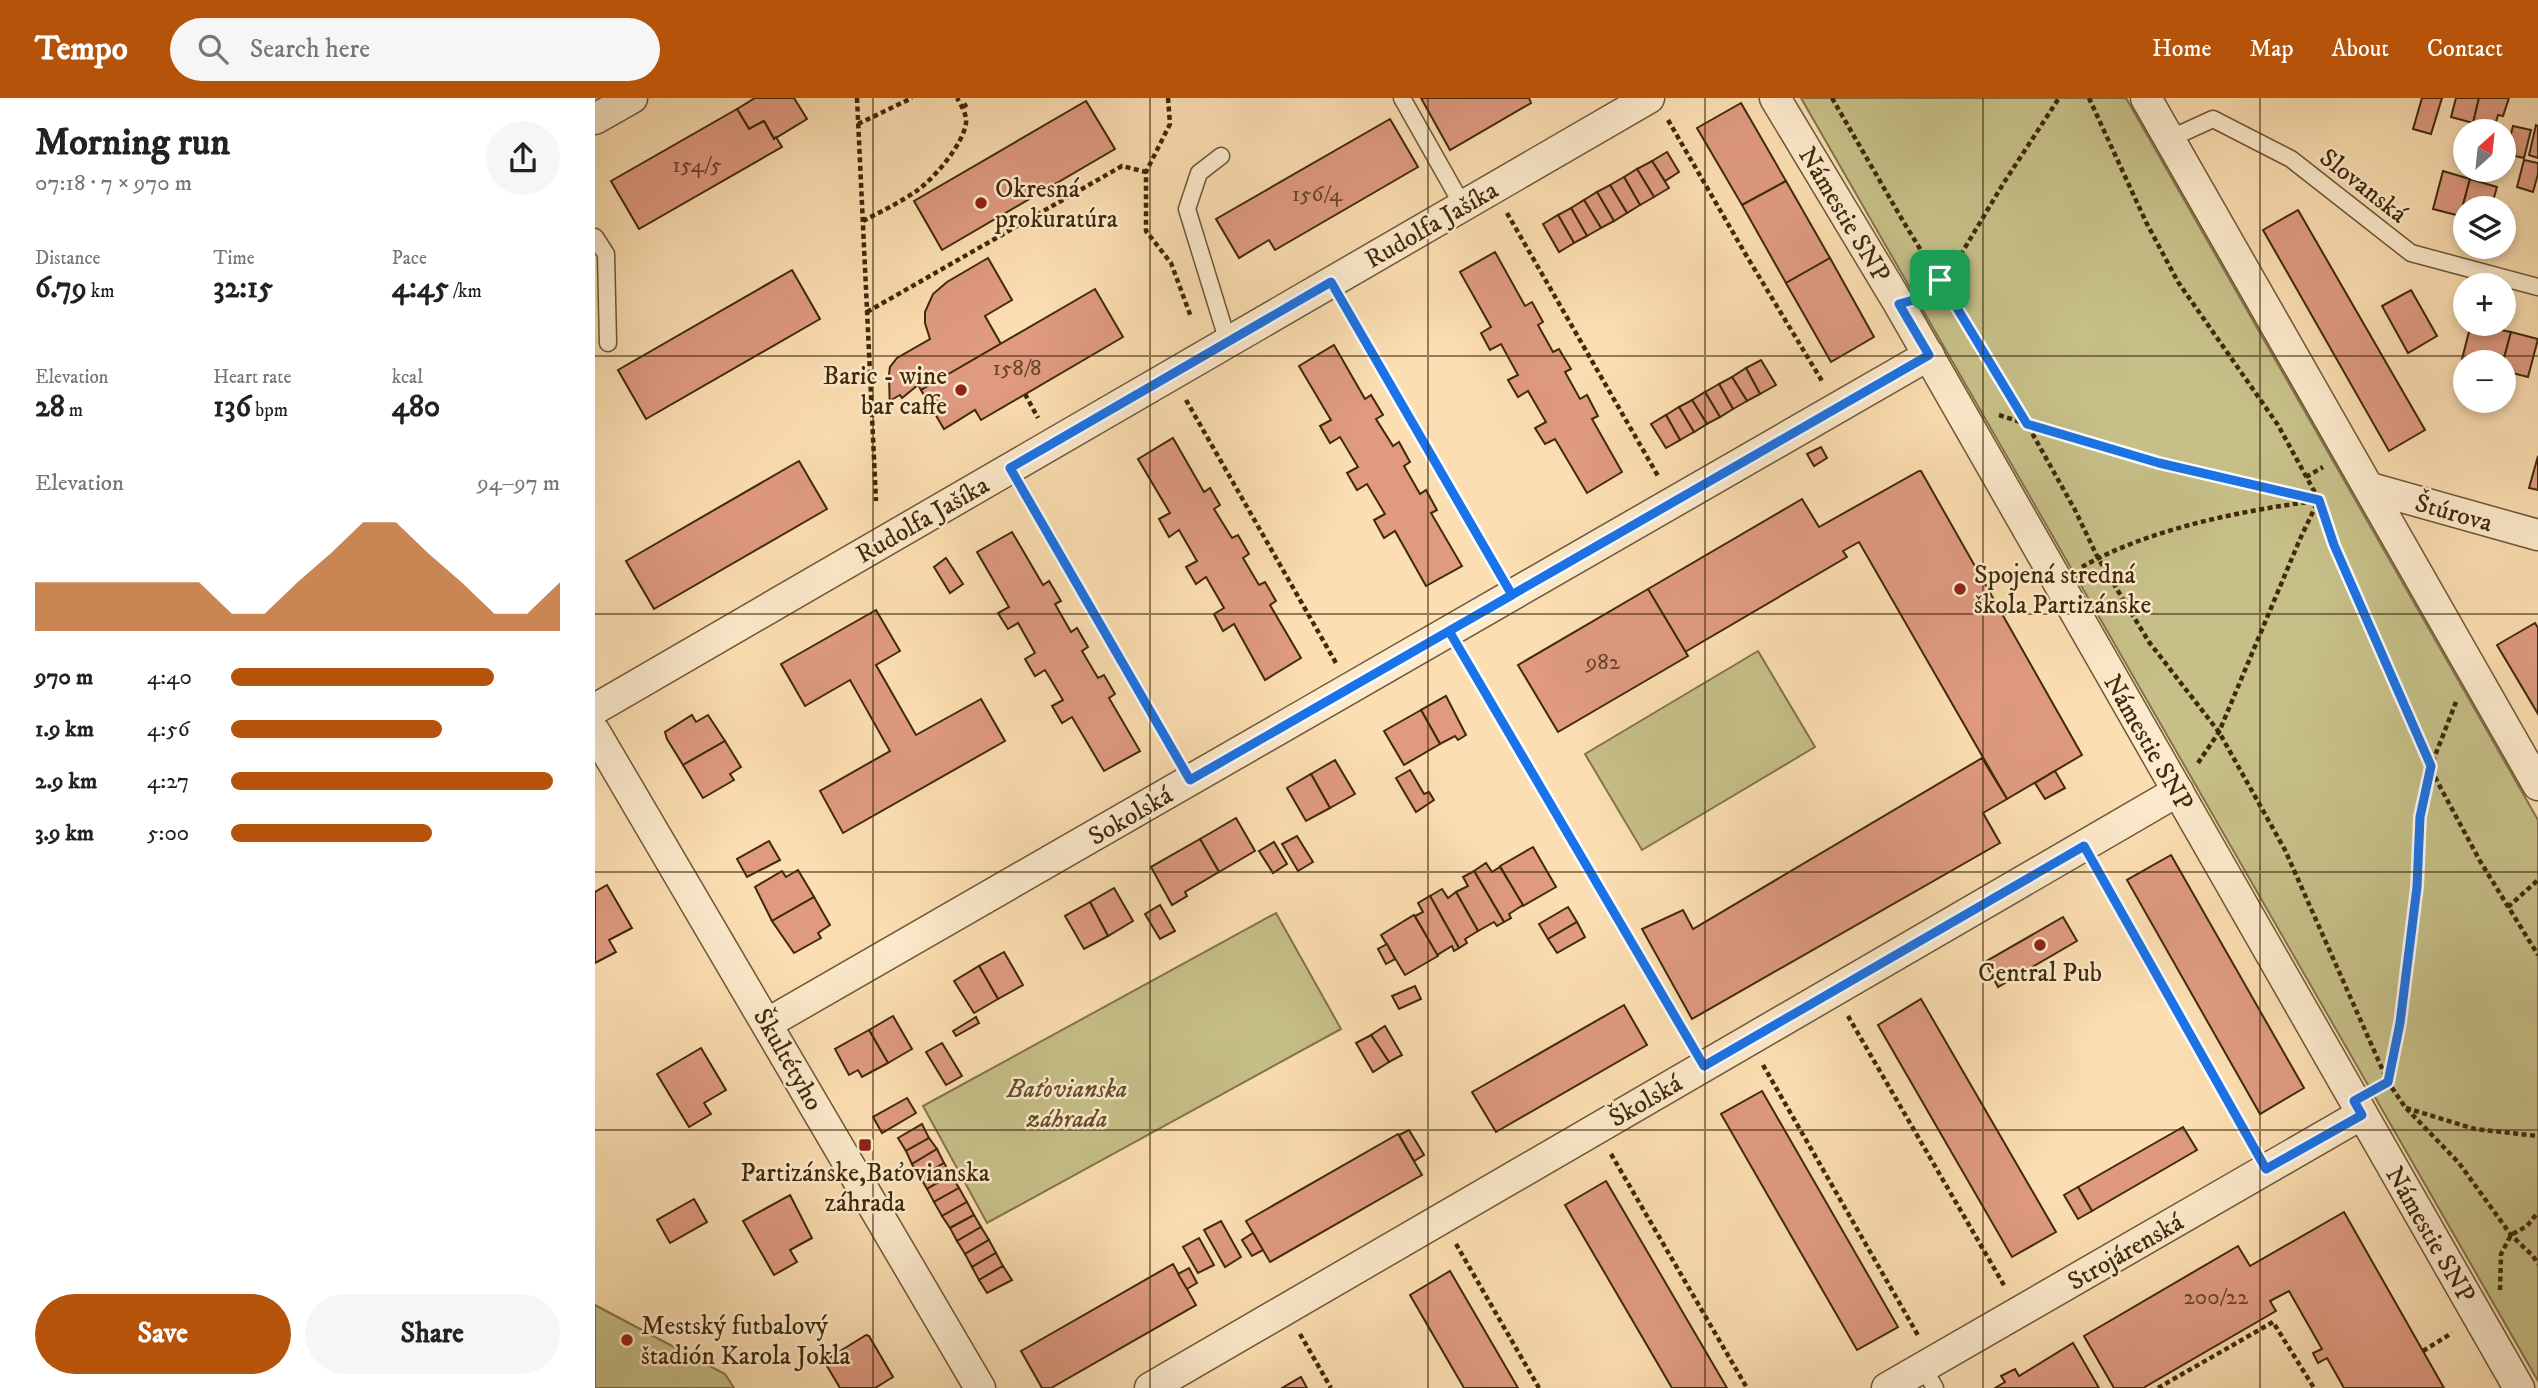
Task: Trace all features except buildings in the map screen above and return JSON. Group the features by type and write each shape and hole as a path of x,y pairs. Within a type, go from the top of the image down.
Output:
{"street":[{"path":"595,119 632,98"},
{"name":"Námestie SNP","path":"1775,98 1929,355 2519,1388"},
{"path":"2146,98 2538,785"},
{"name":"Rudolfa Jašíka","path":"595,709 1493,188 1615,106 1658,108"},
{"name":"Sokolská","path":"768,1023 1929,355"},
{"name":"Štúrova","path":"2369,488 2538,535"},
{"name":"Škultétyho","path":"595,732 980,1388"},
{"name":"Školská","path":"1150,1388 2178,792"},
{"name":"Strojárenská","path":"1887,1388 1931,1372 2019,1312 2266,1169 2358,1108"}],"lane":[{"path":"1402,98 1463,205"},
{"name":"Slovanská","path":"2169,139 2213,119 2291,159 2411,253 2538,287"},
{"path":"1221,156 1199,173 1187,209 1228,342"},
{"path":"595,237 606,254 608,343"}],"path":[{"path":"857,98 876,501"},
{"path":"858,124 912,98"},
{"path":"863,221 914,193 934,177 958,142 966,122 963,107 957,98"},
{"path":"1832,98 1903,221 2027,424 2075,510 2098,558 2149,642 2220,732 2285,850 2388,1082 2405,1107 2459,1163 2511,1235 2538,1264"},
{"path":"1899,304 1928,296 1957,261 2059,98"},
{"path":"2089,98 2146,222 2178,282 2278,425 2319,500 2334,545 2437,781 2480,861 2538,955"},
{"path":"963,107 969,103"},
{"path":"1658,108 1838,408"},
{"path":"867,312 1122,166 1146,172"},
{"path":"1493,188 1673,503"},
{"path":"1331,282 1512,595"},
{"path":"1171,375 1351,688"},
{"path":"1025,394 1039,420"},
{"path":"1952,397 2027,424 2159,463 2319,500"},
{"path":"2306,477 2330,464"},
{"path":"1010,468 1190,780"},
{"path":"2059,584 2098,558 2176,530 2254,509 2319,500"},
{"path":"2178,792 2220,732 2294,551 2319,500"},
{"path":"1449,631 1704,1066"},
{"path":"2358,1108 2388,1082 2400,1023 2417,887 2420,817 2431,766 2457,699"},
{"path":"2084,846 2266,1169"},
{"path":"2508,906 2538,880"},
{"path":"1834,991 2019,1312"},
{"path":"1749,1040 1931,1372"},
{"path":"2405,1107 2475,1129 2538,1136"},
{"path":"1596,1129 1747,1388"},
{"path":"2500,1297 2501,1254 2511,1235 2527,1226 2538,1212"},
{"path":"1441,1219 1539,1388"},
{"path":"1285,1309 1331,1388"},
{"path":"2158,1388 2273,1322 2314,1388"},
{"path":"2423,1351 2454,1332"}],"green space":[{"path":"1801,98 2126,98 2538,820 2538,1381"},
{"path":"1758,651 1815,747 1642,850 1585,754"},
{"name":"Baťovianska záhrada","path":"1276,913 1341,1029 987,1223 923,1106"},
{"name":"Mestský futbalový štadión Karola Jokla","path":"595,1305 725,1374 734,1388 595,1388"}],"place":[{"name":"Okresná prokuratúra","path":"981,203"},
{"name":"Baric - wine bar caffe","path":"961,390"},
{"name":"Spojená stredná škola Partizánske","path":"1960,589"},
{"name":"Central Pub","path":"2040,945"},
{"name":"Partizánske,Baťovianska záhrada","path":"865,1145"},
{"name":"Mestský futbalový štadión Karola Jokla","path":"627,1340"}],"route":[{"path":"1940,280 1928,296 1899,304 1929,355 1673,503 1449,631 1190,780 1010,468 1331,282 1512,595 1449,631 1704,1066 2084,846 2266,1169 2362,1115 2354,1101 2388,1082 2400,1023 2417,887 2420,817 2431,766 2334,545 2319,500 2159,463 2027,424 1940,280"}]}
